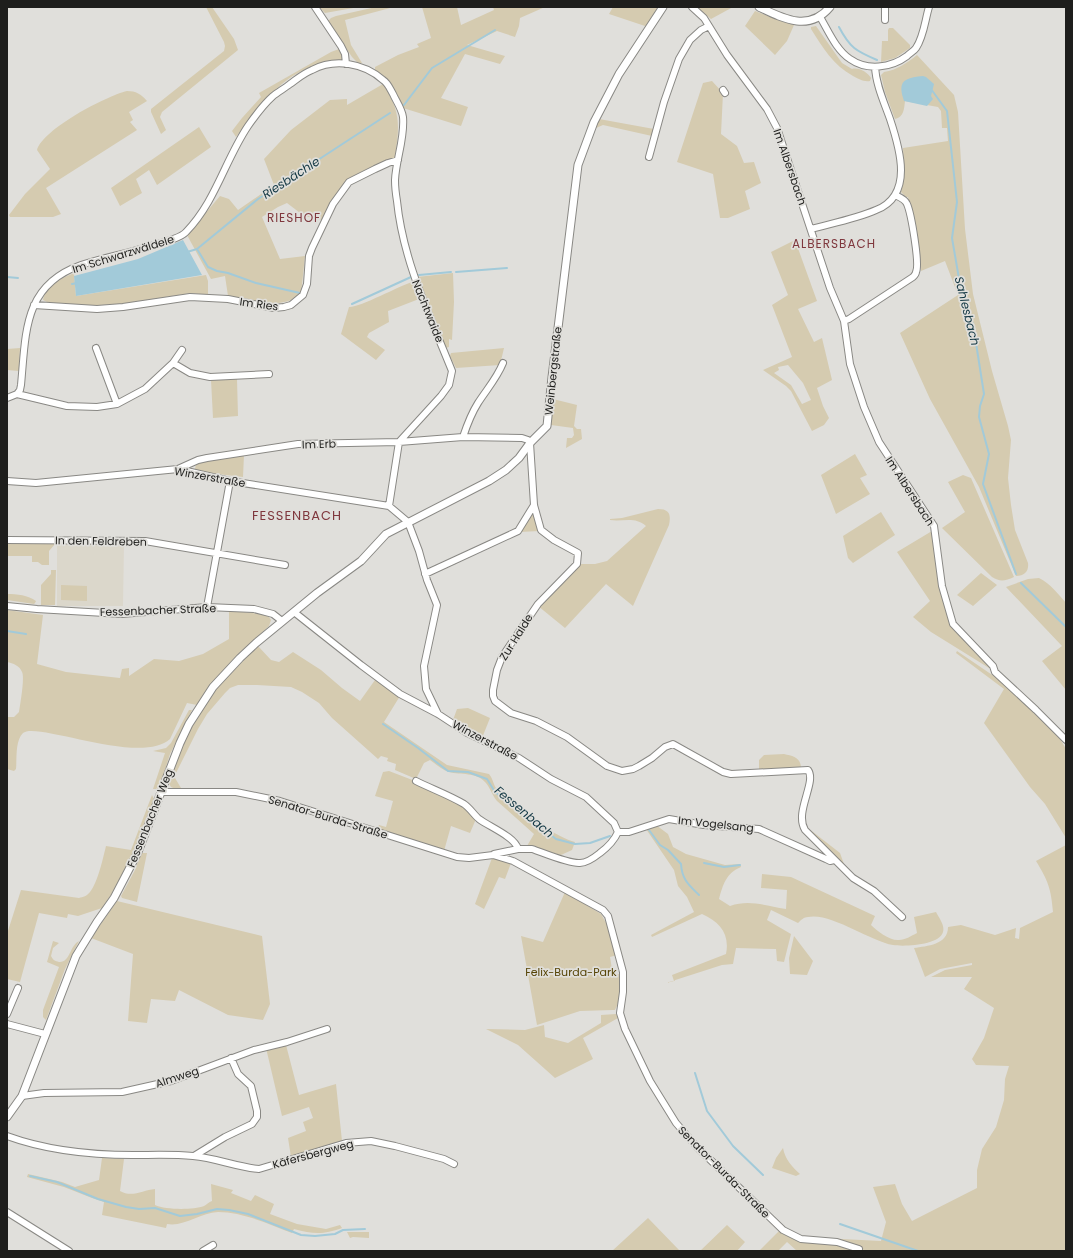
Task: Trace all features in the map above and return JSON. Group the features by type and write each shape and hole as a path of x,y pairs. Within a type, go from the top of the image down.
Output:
{"street":[{"path":"315,7 341,46 345,54 346,64"},
{"name":"Weinbergstraße","path":"282,621 361,561 386,534 495,478 506,470 519,458 530,443 547,426 578,165 594,122 619,74 663,7"},
{"name":"Im Albersbach","path":"692,7 704,18 727,56 767,109 777,128 812,229 830,288 844,321 850,364 864,407 879,442 934,526 942,586 953,624 993,666 995,672 1066,740"},
{"path":"759,7 786,19 799,21 809,21 820,17 830,7"},
{"path":"885,7 885,20"},
{"path":"820,17 839,47 850,59 866,66 887,66 899,62 915,49 921,38 929,7"},
{"path":"649,157 664,102 679,59 690,40 701,30 709,26"},
{"name":"Im Schwarzwäldele","path":"17,394 21,385 26,339 34,305 40,293 48,284 61,274 81,265 137,250 185,234 214,193 248,126 272,97 312,69 328,65 346,64 359,66 369,69 386,81 399,104 403,115 398,160"},
{"path":"812,229 877,210 895,196 899,188 902,173 898,144 877,84 875,67"},
{"name":"Im Ries","path":"34,305 97,309 190,297 228,299 274,308 291,305 303,295 307,284 309,256 312,248 333,204 349,182 374,169 398,160"},
{"name":"Nachtwaide","path":"398,160 395,180 399,220 405,250 452,371 449,385 441,396 398,442"},
{"path":"844,321 913,277 916,273 916,258 907,202 902,198 895,196"},
{"path":"96,348 117,404"},
{"path":"7,398 17,394 67,406 98,407 117,404 145,389 173,363 182,350"},
{"path":"173,363 190,372 210,377 269,374"},
{"path":"463,437 469,420 499,373 503,363"},
{"name":"Im Erb","path":"178,469 198,460 207,458 298,444 398,442 463,437 522,438 528,440 530,443"},
{"path":"398,442 389,506 408,522 437,605 424,666 426,689 438,714"},
{"name":"Zur Halde","path":"530,443 534,505 541,530 554,540 574,550 578,553 579,557 577,564 538,604 502,657 497,670 493,696 502,707 511,713 536,721 566,737 607,766"},
{"name":"Winzerstraße","path":"7,481 36,483 178,469 230,481 389,506"},
{"path":"207,607 230,481"},
{"path":"425,574 518,531 534,505"},
{"name":"In den Feldreben","path":"7,540 134,540 168,544 285,565"},
{"name":"Fessenbacher Straße","path":"7,606 122,614 207,607 254,609 273,614 282,621"},
{"path":"294,612 400,694 438,714"},
{"name":"Fessenbacher Weg","path":"7,1117 22,1096 76,956 96,922 114,898 138,852 160,792 189,724 213,687 240,658 282,621"},
{"name":"Winzerstraße","path":"438,714 467,733 519,758 551,779 586,797 614,823 618,832"},
{"name":"Im Vogelsang","path":"607,766 622,771 633,769 652,758 665,747 673,744 723,772 731,774 808,770 810,773 810,782 801,818 802,825 805,830 853,878 874,891 902,916"},
{"path":"416,781 464,804 471,809 478,818 509,838 517,845 518,849 513,861"},
{"name":"Senator-Burda-Straße","path":"160,792 236,792 280,801 457,857 469,858 493,855 518,849"},
{"name":"Im Vogelsang","path":"618,832 629,832 669,819 704,825 759,829 830,861 834,860"},
{"path":"518,849 532,849 581,864 594,858 607,848 615,839 618,832"},
{"name":"Senator-Burda-Straße","path":"493,855 513,861 603,910 608,916 623,972 623,992 620,1013 625,1029 650,1081 676,1123 696,1146 783,1230 801,1239 837,1242 859,1249"},
{"path":"7,1014 18,988"},
{"path":"7,1024 45,1034"},
{"name":"Almweg","path":"22,1096 122,1092 171,1081 232,1058 327,1029"},
{"path":"194,1156 225,1136 252,1124 257,1117 251,1086 238,1074 232,1058"},
{"name":"Käfersbergweg","path":"7,1136 24,1143 74,1153 194,1156 245,1168 259,1169 346,1143 371,1141 444,1159 454,1164"},
{"path":"7,1212 69,1251"},
{"path":"203,1251 213,1245"}],"shaded area":[{"path":"57,544 124,544 123,606 57,606"}],"green space":[{"path":"206,7 212,7 234,39 238,50 162,112 160,117 166,130 161,134 151,109 224,51 224,42"},
{"path":"319,7 331,8 359,7 325,13"},
{"path":"376,7 394,7 345,20 351,45 362,63 358,63 352,57 328,21 336,16"},
{"path":"422,7 457,7 461,25 494,10 493,7 545,7 520,18 515,37 497,31 467,45 505,56 500,64 465,54 441,98 468,107 461,126 403,108 392,86 375,70 375,67 398,55 419,47 417,44 431,38"},
{"path":"613,7 660,7 648,27 609,14"},
{"path":"697,7 733,7 711,19"},
{"path":"755,11 794,25 787,41 775,55 745,26"},
{"path":"816,26 842,63 852,69 860,69 865,72 871,78 870,81 863,81 853,76 834,61 811,29 811,27"},
{"path":"889,28 893,28 910,45 910,48 895,58 881,62 882,41 888,41"},
{"path":"339,49 342,52 342,61 309,67 294,75 268,97 256,110 236,137 232,131 261,97 259,93 331,52"},
{"path":"917,55 954,95 958,112 965,229 973,294 1011,440 1008,478 1011,505 1015,530 1028,563 1026,572 1019,576 1016,576 979,487 930,399 900,333 958,295 945,261 921,271 908,197 901,192 904,178 903,148 948,141 947,128 942,128 941,111 938,107 905,101 902,115 895,119 885,92 881,75 884,72 902,66"},
{"path":"712,81 723,93 721,134 737,146 744,163 754,162 761,183 745,191 750,209 728,218 720,218 713,174 677,162 703,83"},
{"path":"383,84 393,103 398,120 395,159 357,175 334,199 322,220 304,216 287,203 262,217 280,259 305,256 301,294 293,299 275,303 256,302 228,296 225,276 211,279 187,235 220,196 229,199 238,210 274,185 264,159 291,130 330,100 347,99 347,105"},
{"path":"127,91 138,93 147,101 129,112 133,120 130,122 137,130 46,188 61,214 53,217 10,217 9,215 25,194 50,169 37,150 42,142 63,123 76,114 105,99"},
{"path":"599,119 654,129 652,136 603,125 596,128"},
{"path":"199,127 211,147 157,185 149,170 136,179 142,193 120,206 111,188"},
{"path":"795,240 817,301 798,309 814,342 822,338 832,380 817,388 829,418 824,425 812,431 791,391 763,370 792,357 772,305 788,295 771,252","holes":["788,365 803,383 811,400 802,404 791,385 774,373 779,370 778,367"]},
{"path":"74,273 76,296 206,275 208,281 208,295 191,293 121,304 78,306 49,303 43,300 47,290 51,286"},
{"path":"453,273 454,302 452,340 449,339 449,347 446,348 417,277"},
{"path":"412,282 419,299 388,311 389,322 369,333 367,337 385,350 376,360 341,334 349,307 370,301"},
{"path":"20,348 19,371 7,370 7,349"},
{"path":"504,348 500,365 456,368 450,356 451,353"},
{"path":"237,379 238,416 213,418 211,380"},
{"path":"553,399 577,405 574,426 577,429 581,429 582,439 566,448 567,438 572,438 574,435 573,428 551,425"},
{"path":"855,454 867,475 860,478 870,494 836,514 821,475"},
{"path":"244,455 243,477 200,472 195,469 196,464 199,462"},
{"path":"963,475 971,478 1014,577 998,580 992,577 942,528 965,512 948,482"},
{"path":"658,509 665,510 669,513 669,525 633,606 606,584 565,628 538,606 580,564 595,564 607,561 646,526 633,520 610,519 622,518"},
{"path":"881,512 895,535 853,563 848,558 843,536"},
{"path":"533,513 535,514 540,531 519,532"},
{"path":"932,531 951,625 990,666 989,668 931,632 913,617 930,601 897,552"},
{"path":"7,544 55,544 49,551 49,565 42,565 38,562 32,562 32,556 7,556"},
{"path":"51,570 56,570 55,605 41,605 41,585 51,574"},
{"path":"981,573 997,585 973,606 957,595"},
{"path":"1039,578 1051,586 1066,603 1066,690 1042,661 1062,646 1006,587 1028,579"},
{"path":"61,585 87,586 87,601 61,600"},
{"path":"7,594 22,595 30,597 36,601 34,604 7,600"},
{"path":"7,610 43,615 37,664 66,672 120,678 122,669 129,668 129,676 154,659 179,661 203,654 229,639 229,611 259,614 269,617 271,620 269,626 236,657 209,686 197,705 187,703 170,739 156,746 137,748 114,746 32,731 23,733 20,736 16,769 14,771 7,769 7,717 14,717 19,712 23,675 18,666 7,662"},
{"path":"258,646 271,660 279,662 293,652 321,670 360,701 375,680 400,696 384,722 447,765 489,774 496,788 513,804 546,828 575,842 572,850 561,855 527,846 534,834 497,801 487,784 477,777 468,774 449,772 430,760 424,763 416,779 395,770 396,764 387,761 388,758 381,756 378,759 332,718 319,703 291,687 238,685 230,688 207,714 175,775 175,778 181,788 178,790 171,787 168,782 188,733 216,689"},
{"path":"957,651 1007,685 1056,732 1066,749 1066,838 1045,804 1030,787 984,723 1004,689 956,653"},
{"path":"468,708 490,718 482,738 471,733 453,720 457,709"},
{"path":"189,710 192,710 170,754 159,789 153,789 165,753 153,751 166,748 171,743"},
{"path":"784,754 798,759 801,767 759,772 759,760 764,755"},
{"path":"389,771 415,781 459,803 476,819 470,833 451,826 444,851 377,829 379,825 386,827 393,801 375,796 383,772"},
{"path":"152,795 154,799 134,851 121,880 102,908 78,916 68,914 67,918 39,913 20,982 7,979 7,934 21,890 79,898 88,894 93,888 98,876 106,846 131,850"},
{"path":"656,825 668,834 673,847 686,854 725,865 740,864 741,867 732,873 726,880 719,899 730,906 751,903 786,909 787,890 761,888 762,874 791,877 875,916 871,925 880,933 892,939 904,939 917,933 914,917 936,912 942,924 943,932 935,940 929,942 905,946 893,945 827,919 807,917 798,923 771,910 767,920 791,934 784,962 777,961 776,949 736,948 733,964 722,965 674,980 672,975 726,954 727,947 725,935 719,925 702,914 652,937 651,935 694,912 687,897 678,886 674,870 646,829"},
{"path":"804,825 840,853 845,867 808,830"},
{"path":"1066,845 1066,1251 797,1251 787,1242 778,1251 759,1251 780,1230 802,1237 881,1241 886,1222 873,1187 895,1184 902,1204 912,1221 977,1188 977,1170 982,1149 996,1127 1004,1100 1005,1079 1009,1066 976,1065 972,1059 984,1038 994,1008 964,989 972,977 931,977 945,970 972,965 972,963 940,969 925,977 914,948 936,944 945,938 948,927 961,925 995,935 1016,928 1015,938 1019,939 1020,928 1053,912 1048,885 1036,861"},
{"path":"141,853 147,853 137,902 122,898 121,896 135,870"},
{"path":"492,858 511,863 505,879 499,877 484,909 475,904"},
{"name":"Felix-Burda-Park","path":"565,892 601,914 609,928 617,955 610,957 613,975 620,974 619,997 615,1010 580,1011 537,1025 521,936 543,942"},
{"path":"117,901 262,936 270,1004 263,1020 228,1015 179,990 175,1001 151,999 147,1023 128,1021 133,954 91,938"},
{"path":"794,936 813,961 807,975 790,974 789,958"},
{"path":"53,941 59,943 53,948 51,956 54,960 63,962 79,941 65,969 46,1020 43,1017 43,1010 59,967 47,962"},
{"path":"616,1014 618,1018 583,1038 593,1059 555,1078 518,1045 486,1029 525,1030 544,1025 545,1037 568,1043 601,1023 601,1015"},
{"path":"286,1045 299,1095 336,1084 342,1141 291,1157 288,1138 306,1131 303,1122 313,1118 309,1107 282,1116 266,1048"},
{"path":"783,1148 785,1156 794,1169 800,1174 796,1176 772,1168 776,1158"},
{"path":"102,1158 124,1159 120,1191 133,1194 155,1189 155,1205 160,1207 180,1209 204,1206 212,1201 211,1184 233,1190 231,1193 251,1201 255,1195 274,1204 270,1214 297,1224 326,1229 340,1225 342,1228 329,1232 318,1233 294,1229 292,1233 246,1216 218,1212 180,1224 167,1224 166,1228 102,1215 104,1202 64,1187 27,1177 28,1174 62,1182 75,1187 99,1180"},
{"path":"648,1218 680,1251 612,1251"},
{"path":"727,1225 745,1242 737,1251 700,1251"},
{"path":"347,1232 369,1232 369,1238 350,1238"}],"water":[{"path":"923,76 934,84 931,96 933,99 927,106 904,101 901,89 904,82 911,78"},
{"path":"183,240 202,275 76,296 74,276 138,259"}],"waterway":[{"name":"Sahlesbach","path":"839,27 854,48 877,60"},
{"path":"404,105 432,68 495,30"},
{"name":"Sahlesbach","path":"931,89 947,111 957,202 952,238 962,296 973,324 984,394 980,406 979,417 989,454 983,484 1016,574"},
{"name":"Riesbächle","path":"187,252 197,249 258,199 390,113"},
{"name":"Riesbächle","path":"197,249 208,267 217,271 228,273 256,283 300,293"},
{"path":"456,272 507,268"},
{"path":"419,275 451,272"},
{"name":"Riesbächle","path":"7,277 18,278"},
{"name":"Riesbächle","path":"352,304 411,277"},
{"name":"Riesbächle","path":"72,284 77,283"},
{"name":"Sahlesbach","path":"1021,583 1066,627"},
{"name":"Fessenbach","path":"7,631 26,634"},
{"name":"Fessenbach","path":"383,724 448,771 468,772 487,779 495,792 556,839 575,844 590,843 610,836"},
{"name":"Fessenbach","path":"649,830 660,845 668,850 681,864 684,878 699,895"},
{"path":"704,863 724,867 740,865"},
{"name":"Fessenbach","path":"695,1073 707,1111 733,1146 763,1175"},
{"path":"30,1176 57,1182 98,1199 126,1207 139,1209 155,1208 180,1216 217,1209 229,1210 248,1214 301,1235 315,1236 335,1234 343,1230 365,1229"},
{"name":"Fessenbach","path":"840,1224 918,1251"}],"district":[{"name":"RIESHOF","path":"294,218"},
{"name":"ALBERSBACH","path":"834,244"},
{"name":"FESSENBACH","path":"297,515"}]}
